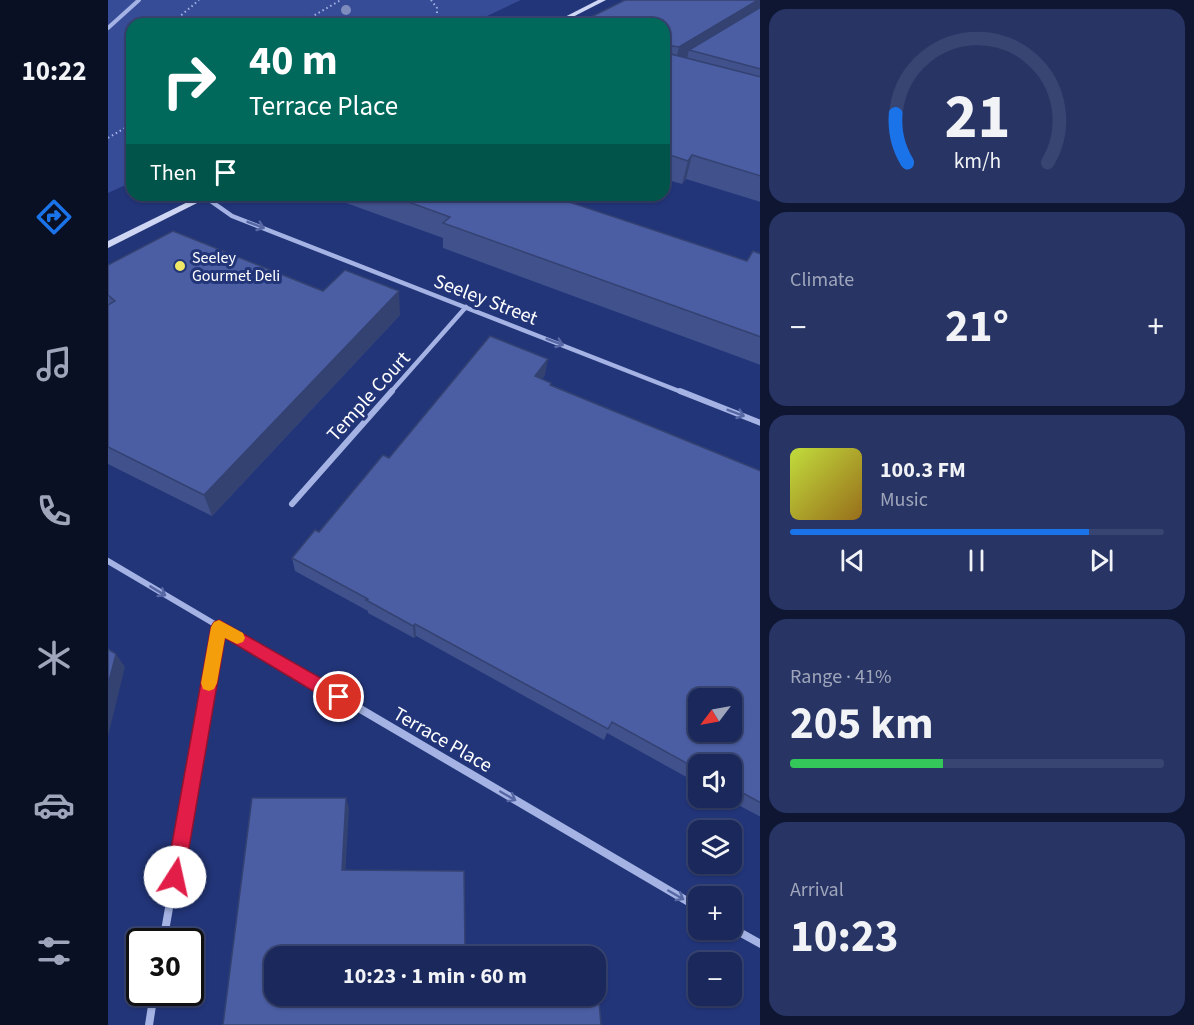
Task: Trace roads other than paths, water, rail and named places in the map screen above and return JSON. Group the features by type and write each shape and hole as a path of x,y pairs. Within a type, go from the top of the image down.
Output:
{"street":[{"path":"108,28 139,0"},
{"path":"567,18 603,0"},
{"path":"108,245 197,201"},
{"name":"Seeley Street","path":"213,201 232,216 760,423"},
{"name":"Temple Court","path":"292,504 466,308"},
{"name":"Terrace Place","path":"108,561 688,902"},
{"path":"165,928 219,627"},
{"path":"742,934 760,944"},
{"path":"149,1025 152,1006"}],"place":[{"name":"Seeley Gourmet Deli","path":"180,266"}]}
